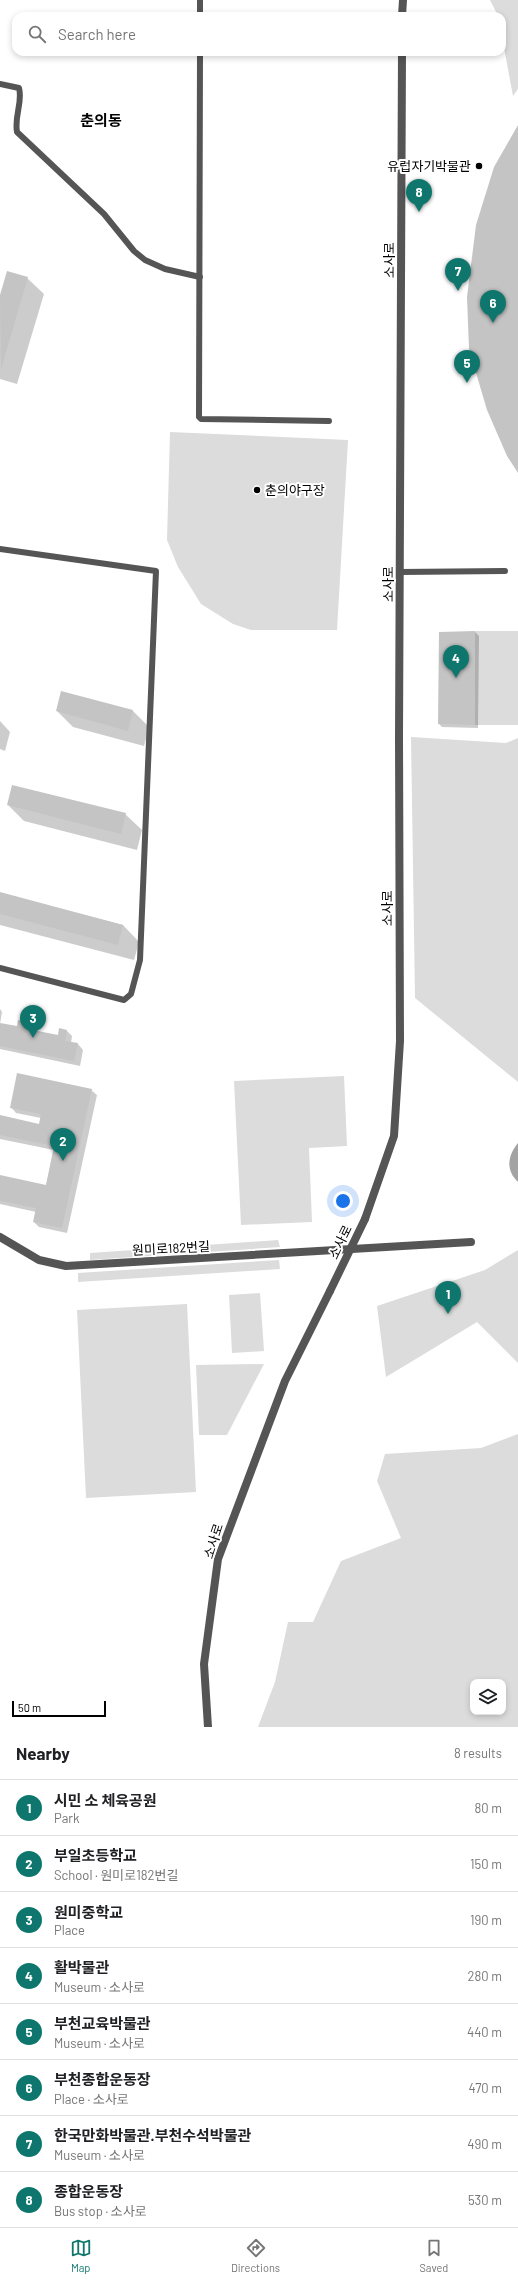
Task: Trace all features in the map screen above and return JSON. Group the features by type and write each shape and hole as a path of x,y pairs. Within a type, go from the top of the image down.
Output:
{"street":[{"path":"402,0 402,12"},
{"name":"소사로","path":"208,1727 204,1664 218,1559 285,1381 365,1219 394,1136 400,1041 402,56"},
{"name":"원미로182번길","path":"0,1237 39,1260 66,1266 471,1242"}],"lane":[{"path":"200,0 200,12"},
{"path":"200,56 199,417 201,419 329,421"},
{"path":"0,84 19,88 21,95 15,121 17,132 104,214 134,251 145,260 165,270 200,277"},
{"path":"0,549 156,571 140,960 131,994 124,1000 0,968"},
{"path":"400,572 505,571"}],"shaded area":[{"path":"490,0 518,0 518,89 513,96 506,56 506,12 496,12"},
{"name":"춘의야구장","path":"170,432 348,440 337,630 251,630 233,624 201,604 178,567 167,540"},
{"path":"475,631 518,631 518,725 475,725"},
{"path":"411,737 506,743 518,738 518,1082 415,998"},
{"path":"344,1076 347,1146 309,1148 312,1222 241,1225 234,1081"},
{"path":"518,1143 518,1182 511,1173 509,1162 512,1152"},
{"path":"278,1240 280,1247 90,1260 90,1253"},
{"path":"518,1250 518,1363 477,1322 386,1377 377,1306 485,1270"},
{"path":"279,1260 280,1269 78,1282 78,1273"},
{"path":"260,1293 264,1351 232,1353 229,1295"},
{"path":"187,1304 196,1492 86,1498 77,1310"},
{"path":"264,1364 227,1435 199,1435 196,1365"},
{"path":"518,1434 518,1727 258,1727 275,1682 288,1622 313,1622 341,1561 401,1538 377,1481 385,1454 481,1448"}],"building":[{"path":"518,125 518,473 507,456 487,410 469,349 467,297 476,225 494,167"},
{"path":"7,271 28,277 1,369 0,295"},
{"path":"475,631 475,725 438,724 439,632"},
{"path":"61,691 133,710 128,731 56,711"},
{"path":"12,785 126,813 121,834 7,805"},
{"path":"0,892 123,925 118,945 0,914"},
{"path":"18,1020 29,1022 28,1029 58,1035 59,1028 67,1030 65,1041 78,1043 74,1061 0,1046 0,1023 17,1026"},
{"path":"17,1073 92,1089 62,1228 33,1222 36,1208 0,1201 0,1175 46,1185 54,1146 0,1135 0,1115 39,1124 41,1114 10,1108"}],"place":[{"name":"유럽자기박물관","path":"479,166"},
{"name":"종합운동장","path":"419,212"},
{"name":"한국만화박물관.부천수석박물관","path":"458,291"},
{"name":"부천종합운동장","path":"493,323"},
{"name":"부천교육박물관","path":"467,383"},
{"name":"춘의야구장","path":"257,490"},
{"name":"활박물관","path":"456,678"},
{"name":"원미중학교","path":"33,1038"},
{"name":"부일초등학교","path":"63,1161"},
{"name":"시민 소 체육공원","path":"448,1314"}],"district":[{"name":"춘의동","path":"101,120"}]}
